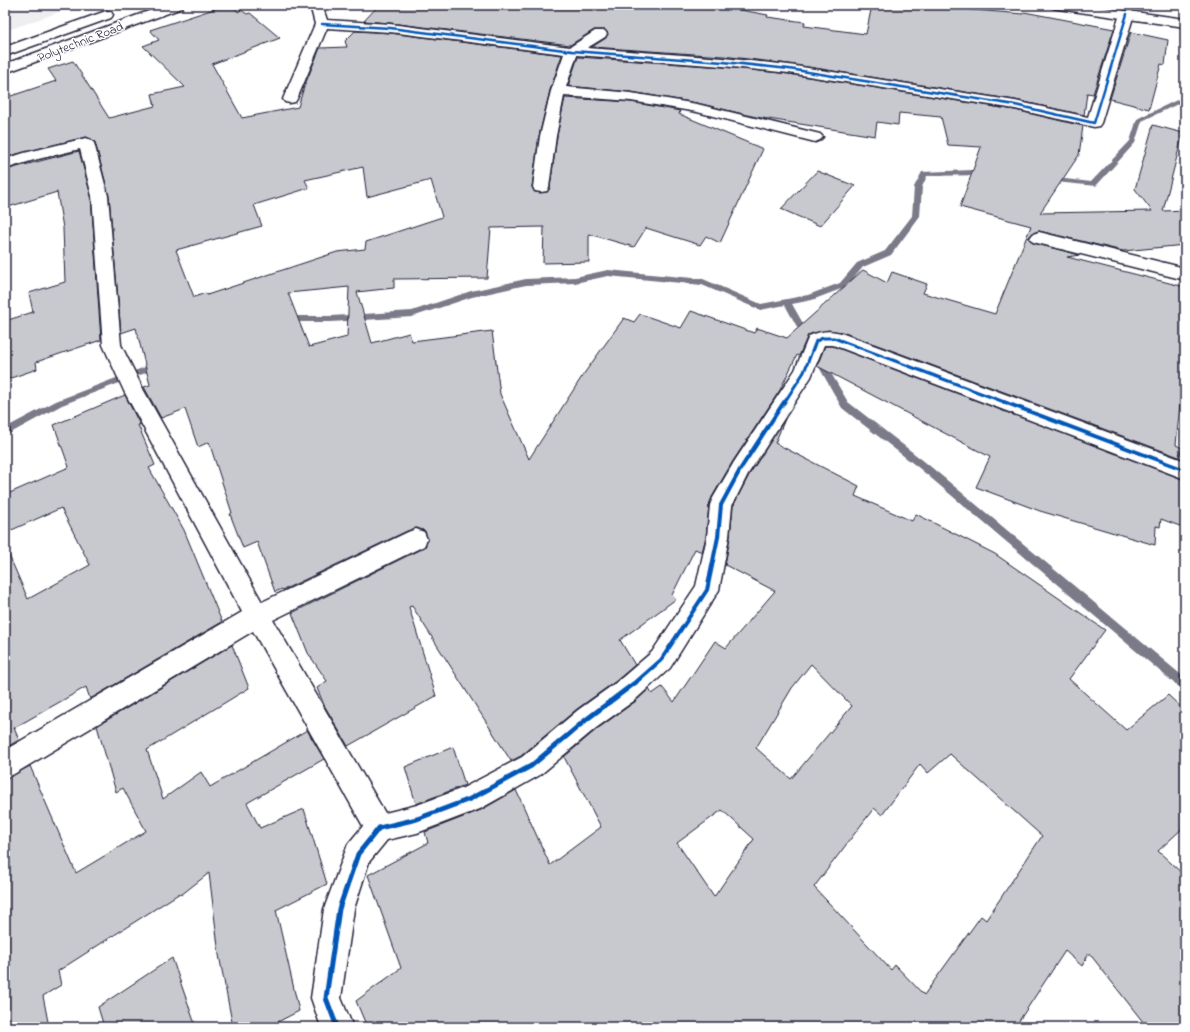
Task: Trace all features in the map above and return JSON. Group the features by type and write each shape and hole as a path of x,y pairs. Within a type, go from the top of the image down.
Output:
{"street":[{"name":"Polytechnic Road","path":"5,69 177,5"},
{"path":"290,99 322,24 316,5"},
{"path":"1058,5 1185,14"},
{"path":"322,24 390,28 572,51 723,62 789,69 1015,105 1094,123 1125,9"},
{"path":"1125,9 1185,23"},
{"name":"Polytechnic Road","path":"5,52 119,10"},
{"path":"541,187 548,136 558,91 572,51 600,34"},
{"path":"558,91 631,97 697,108 815,137"},
{"path":"5,164 30,156 86,143 100,196 112,345 134,390 257,616 379,828"},
{"path":"1039,238 1185,274"},
{"path":"337,1027 326,998 339,909 358,854 379,828 417,819 470,799 531,766 587,719 626,691 662,660 707,590 718,537 721,505 741,468 804,372 816,342 824,338 834,338 1185,470"},
{"path":"5,765 257,616 416,539"}],"shaded area":[{"path":"5,5 80,5 5,31"}],"building":[{"path":"226,5 232,5 238,12 241,10 247,14 250,13 280,38 212,64 242,118 298,107 304,87 320,48 347,47 345,41 355,31 390,33 562,55 550,90 539,136 532,187 535,192 547,192 550,188 557,136 565,98 631,102 680,111 679,114 763,149 720,243 706,236 700,245 646,228 634,247 589,234 589,262 543,263 544,227 491,228 487,278 394,279 394,288 357,292 372,343 409,333 412,341 492,331 500,394 529,459 583,375 624,318 634,322 640,314 681,328 691,311 754,333 757,328 787,338 863,270 887,283 892,272 927,284 923,293 995,314 1031,226 960,207 981,147 948,145 941,117 899,113 898,125 877,122 875,136 756,117 697,103 631,92 568,86 578,57 723,67 789,74 1015,110 1083,126 1079,155 1040,213 1152,211 1135,189 1153,125 1183,133 1163,211 1185,210 1185,245 1123,251 1039,231 1033,233 1028,238 1033,243 1080,255 1067,257 1185,287 1185,351 1176,445 1182,448 1179,457 842,332 828,330 813,333 808,335 799,356 797,355 780,390 733,461 712,497 709,505 706,537 702,552 695,549 672,595 676,599 620,640 635,665 616,681 577,709 521,756 511,761 412,606 409,607 436,696 348,746 324,705 317,688 327,681 308,653 292,613 425,547 428,540 425,531 417,528 407,531 283,590 282,589 275,592 257,542 243,548 230,514 232,513 209,442 198,447 185,409 161,418 144,387 150,385 136,328 121,333 109,196 95,142 86,137 5,157 5,98 56,81 48,69 73,61 109,118 155,106 152,94 185,87 143,46 159,40 150,30","holes":["363,167 367,197 431,180 442,217 366,242 365,249 337,252 207,295 206,293 194,297 176,250 262,226 254,205 309,188 305,180","349,287 347,337 309,347 288,293"]},
{"path":"379,5 699,5 730,8 768,15 767,17 805,22 804,26 866,34 872,5 948,5 949,8 1023,14 1024,12 1114,29 1093,94 1087,93 1084,115 1015,100 789,64 723,56 592,47 606,38 608,33 605,30 594,30 570,45 364,21"},
{"path":"1131,32 1168,40 1165,65 1161,64 1149,109 1110,99"},
{"path":"79,151 91,196 101,340 36,362 37,369 5,380 5,321 33,312 29,293 65,282 63,228 57,192 5,208 5,170"},
{"path":"817,171 855,186 820,226 781,209"},
{"path":"825,346 833,346 1185,480 1185,528 1161,519 1160,527 1156,526 1155,545 1040,511 976,487 990,457 817,366"},
{"path":"125,395 140,425 138,425 155,465 149,468 184,530 222,622 90,699 86,687 14,728 19,740 5,748 5,546 28,599 90,565 61,508 5,533 5,495 69,467 54,425"},
{"path":"785,419 775,443 859,486 855,496 912,521 916,514 995,554 1105,630 1069,679 1126,730 1168,695 1185,711 1185,826 1158,851 1185,876 1185,1027 1147,1027 1089,953 1082,966 1065,951 1015,1027 367,1027 356,1001 401,968 368,875 428,843 425,832 481,810 516,790 550,865 601,827 564,757 597,729 636,701 649,689 652,694 662,687 674,702 715,641 726,648 775,591 725,565 733,506 749,475","holes":["811,664 852,706 791,779 756,748 792,688","950,754 1042,836 986,920 981,916 924,995 895,965 891,970 814,887 874,808 882,815 920,764 928,773","722,810 754,839 714,897 677,843"]},
{"path":"232,645 249,688 147,750 163,799 201,772 210,787 307,730 324,759 247,803 260,828 304,809 327,884 276,910 299,1011 268,1027 233,1027 219,955 209,873 181,895 180,893 58,971 61,985 43,996 49,1027 5,1027 5,779 30,766 76,873 146,831 123,788 116,792 97,726"},
{"path":"453,747 465,785 416,804 405,767"},
{"path":"172,958 196,1027 104,1027 98,1007"}],"waterway":[{"path":"1048,179 1093,184 1133,142 1139,120 1182,100 1185,88"},
{"path":"787,302 809,298 843,285 860,265 888,253 916,216 918,187 925,174 985,173"},
{"path":"285,321 296,319 331,319 412,314 471,294 526,282 575,280 608,273 703,282 760,307 787,302"},
{"path":"787,302 809,341"},
{"path":"819,360 845,405 922,465 1185,685"},
{"path":"5,432 59,403 158,365"}],"cycle path":[{"path":"322,24 390,28 572,51 723,62 789,69 1015,105 1094,123 1127,14"},
{"path":"337,1027 326,998 339,909 358,854 379,828 417,819 470,799 531,766 587,719 626,691 661,660 707,590 718,537 721,505 741,468 804,372 816,341 823,338 834,338 1185,470"}]}
